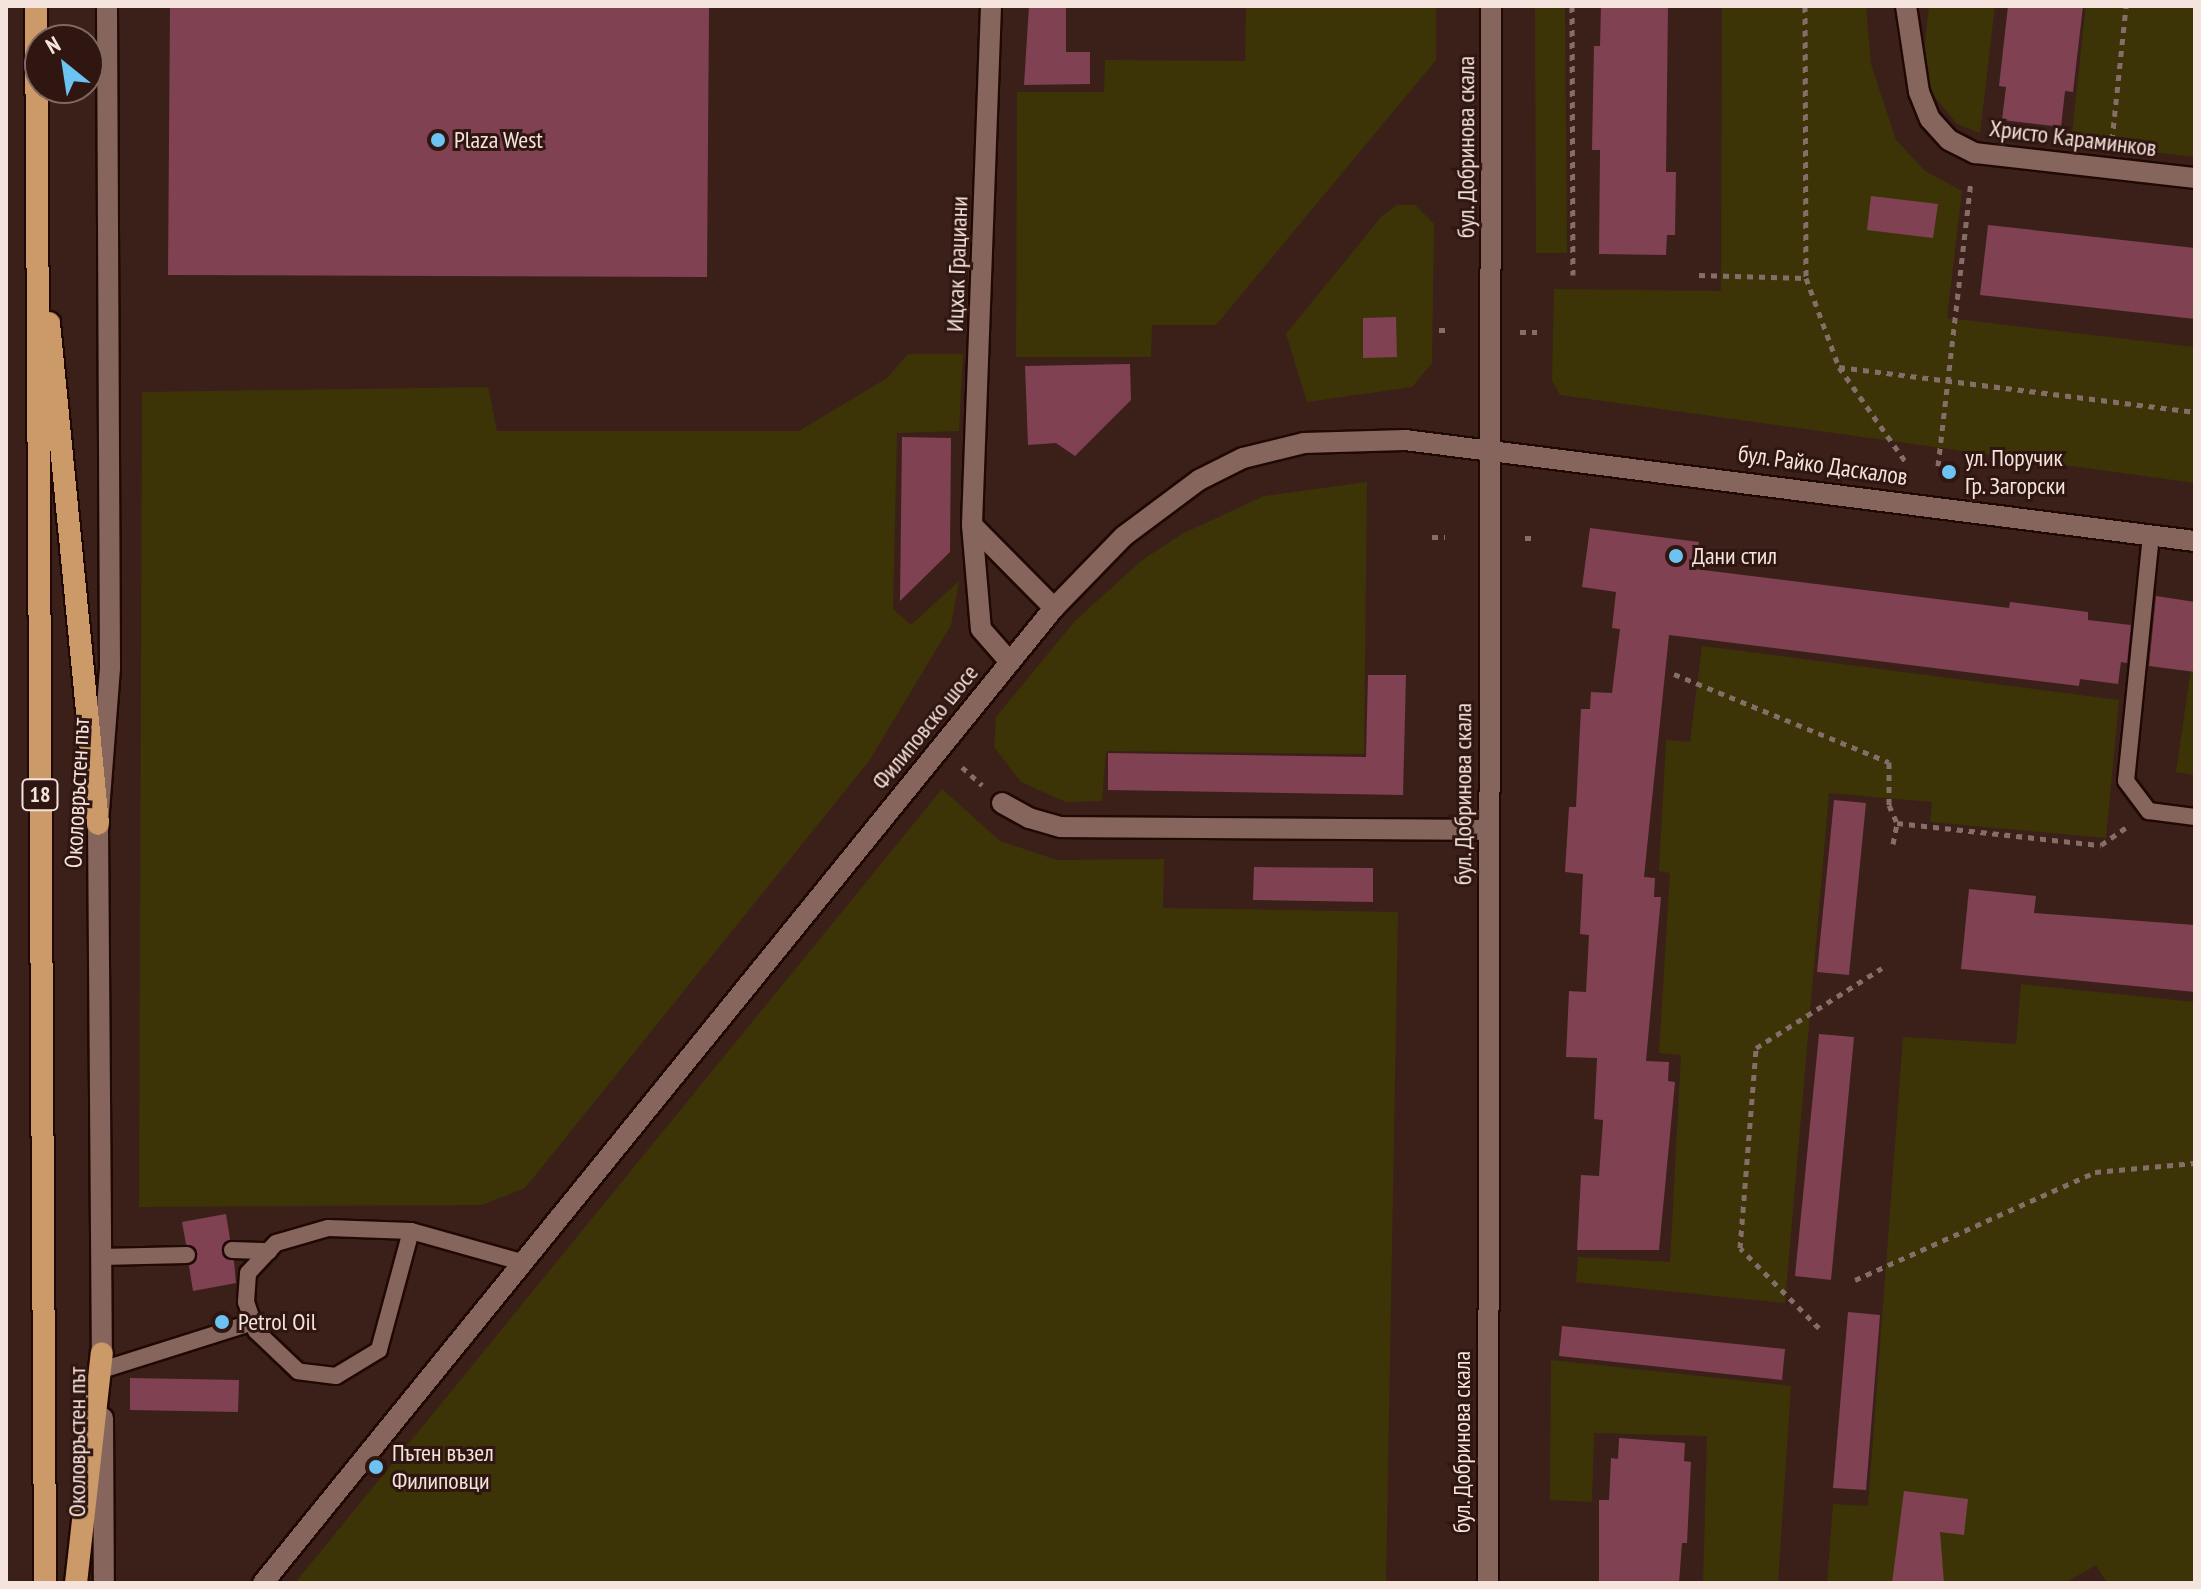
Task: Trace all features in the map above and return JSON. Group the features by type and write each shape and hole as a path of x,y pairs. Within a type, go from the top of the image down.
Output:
{"highway":[{"name":"Околовръстен път","path":"36,6 45,1583"},
{"path":"36,184 98,824"},
{"path":"76,1583 102,1362"}],"street":[{"name":"Околовръстен път","path":"104,1583 98,824 110,668 107,6"},
{"name":"Ицхак Грациани","path":"991,6 972,525 981,629 1010,662"},
{"name":"бул. Добринова скала","path":"1488,1583 1491,6"},
{"name":"Христо Караминков","path":"1906,6 1911,57 1930,119 1949,140 1975,153 2195,178"},
{"name":"Филиповско шосе","path":"263,1583 1054,608 1159,506 1243,458 1304,443 1405,440 1492,448"},
{"name":"бул. Райко Даскалов","path":"1492,448 2195,541"},
{"path":"972,525 1054,608"},
{"path":"1002,803 1029,818 1061,827 1489,830"}],"lane":[{"path":"2151,535 2126,781 2149,811 2195,817"},
{"path":"411,1231 379,1350 336,1376 298,1371 277,1355 253,1322 246,1302 248,1273 276,1243 328,1228 411,1231 525,1263"},
{"path":"232,1250 269,1251"},
{"path":"101,1257 187,1255"},
{"path":"102,1362 253,1322"}],"path":[{"path":"1572,6 1573,275"},
{"path":"1805,6 1806,278 1839,367 1905,461"},
{"path":"2108,169 2126,6"},
{"path":"1938,466 1975,153"},
{"path":"1699,275 1806,278"},
{"path":"1439,330 1450,330"},
{"path":"1520,332 1537,332"},
{"path":"1839,367 2195,412"},
{"path":"1432,537 1445,537"},
{"path":"1525,538 1536,538"},
{"path":"1674,674 1889,762 1889,805 1897,823 1893,844"},
{"path":"941,748 1002,803"},
{"path":"1897,823 2101,845 2149,811"},
{"path":"1819,1328 1740,1248 1756,1048 1882,968"},
{"path":"1855,1280 2095,1172 2195,1163"}],"shaded area":[{"path":"1246,6 1436,6 1436,60 1216,325 1152,325 1151,357 1016,357 1017,92 1104,92 1105,60 1245,61"},
{"path":"1535,6 1565,6 1567,253 1536,253"},
{"path":"1722,6 1866,6 1871,64 1896,140 1925,171 1962,191 1947,318 2195,347 2195,483 1560,395 1552,380 1554,289 1721,291"},
{"path":"1929,6 1995,6 1980,133 1957,124 1927,87 1923,62"},
{"path":"2086,6 2195,6 2195,157 2071,143"},
{"path":"1397,205 1415,205 1434,224 1432,363 1412,387 1307,402 1286,334 1382,216"},
{"path":"908,354 963,354 959,431 897,433 893,609 911,625 959,581 951,625 869,761 525,1188 482,1205 139,1207 142,392 488,387 497,431 799,431 887,378"},
{"path":"1367,482 1364,754 1106,751 1102,801 1066,802 1021,782 994,747 996,717 1075,621 1141,561 1182,534 1264,496"},
{"path":"1702,646 2119,700 2106,838 1930,822 1932,802 1829,793 1785,1303 1576,1282 1578,1257 1670,1262 1681,1055 1659,1053 1670,873 1659,871 1666,740 1690,742"},
{"path":"2192,661 2195,662 2195,775 2176,772"},
{"path":"942,789 1000,841 1057,860 1164,859 1163,908 1398,912 1386,1583 295,1583"},
{"path":"2021,984 2195,1002 2195,1583 2107,1583 2096,1565 2065,1583 1827,1583 1833,1504 1868,1506 1903,1037 2016,1044"},
{"path":"1551,1360 1791,1386 1778,1583 1703,1583 1707,1436 1594,1433 1592,1502 1550,1500"}],"building":[{"name":"Plaza West","path":"170,6 709,6 707,277 168,275"},
{"path":"1029,6 1066,6 1066,52 1090,52 1090,84 1024,85"},
{"path":"1601,6 1668,6 1666,172 1676,172 1675,235 1667,235 1666,255 1599,254 1600,150 1592,150 1594,46 1600,46"},
{"path":"2008,6 2083,6 2073,92 2065,91 2061,127 2002,120 2006,87 1999,86"},
{"path":"1871,196 1938,204 1933,238 1867,230"},
{"path":"1988,225 2195,248 2195,319 1980,295"},
{"path":"1396,317 1397,357 1363,358 1363,318"},
{"path":"1130,364 1131,400 1075,456 1056,443 1028,445 1025,366"},
{"path":"902,437 951,438 950,552 900,601"},
{"path":"1590,528 1699,542 1695,569 2009,608 2010,602 2088,612 2088,620 2131,625 2127,663 2121,662 2118,684 2080,679 2079,686 1669,635 1644,877 1655,878 1654,897 1661,897 1646,1061 1669,1062 1668,1081 1675,1082 1659,1250 1577,1250 1581,1175 1599,1176 1603,1120 1594,1119 1597,1058 1566,1057 1569,991 1586,992 1589,935 1580,934 1583,874 1565,872 1569,807 1576,807 1581,709 1590,709 1591,692 1612,693 1620,629 1612,628 1616,592 1582,587"},
{"path":"2156,596 2195,602 2195,672 2149,666"},
{"path":"1368,675 1406,675 1403,795 1108,790 1108,753 1366,757"},
{"path":"1834,800 1866,803 1849,975 1817,972"},
{"path":"1254,867 1373,868 1373,902 1253,900"},
{"path":"1969,889 2036,896 2034,913 2195,925 2195,992 1961,969"},
{"path":"1819,1034 1854,1037 1831,1280 1795,1276"},
{"path":"226,1214 230,1239 221,1250 234,1261 236,1283 193,1291 189,1266 198,1254 186,1244 182,1222"},
{"path":"1848,1312 1880,1315 1866,1490 1833,1488"},
{"path":"1562,1326 1785,1349 1782,1380 1559,1356"},
{"path":"130,1378 239,1380 238,1412 130,1410"},
{"path":"1619,1438 1685,1443 1684,1461 1691,1462 1687,1543 1682,1543 1679,1583 1599,1583 1599,1500 1609,1500 1611,1458 1618,1459"},
{"path":"1904,1491 1968,1499 1964,1535 1940,1532 1944,1583 1892,1583"}],"place":[{"name":"Plaza West","path":"438,140"},
{"name":"ул. Поручик Гр. Загорски","path":"1949,472"},
{"name":"Дани стил","path":"1676,556"},
{"name":"Petrol Oil","path":"222,1322"},
{"name":"Пътен възел Филиповци","path":"376,1467"}]}
